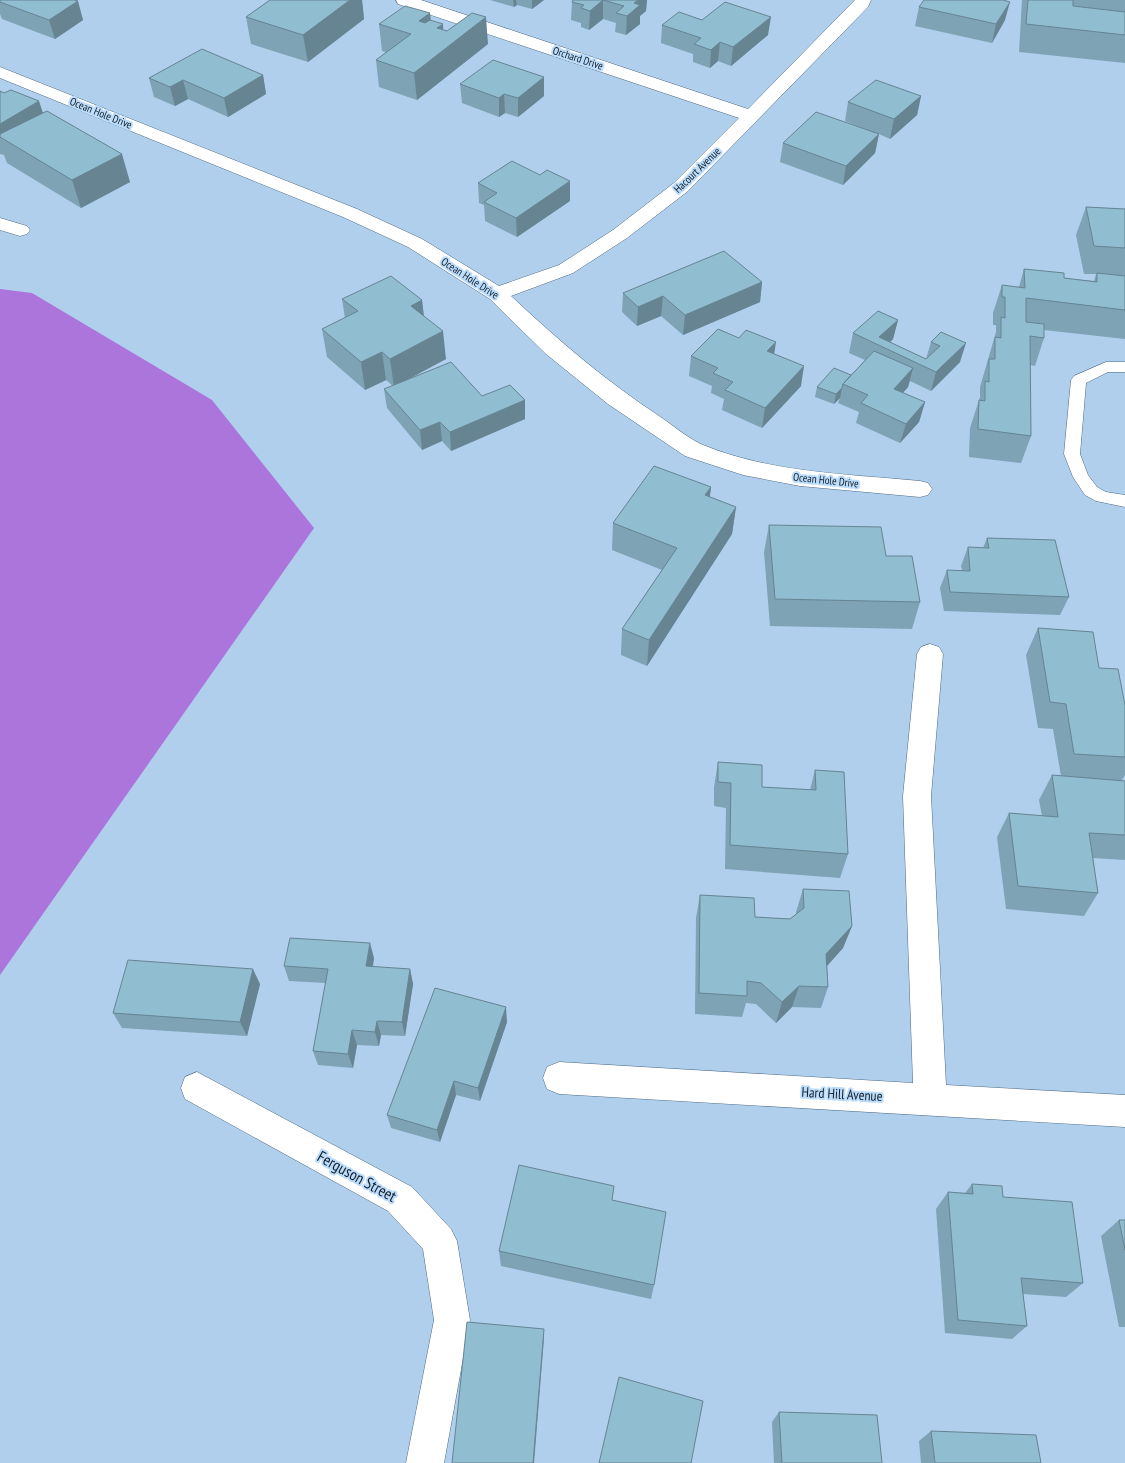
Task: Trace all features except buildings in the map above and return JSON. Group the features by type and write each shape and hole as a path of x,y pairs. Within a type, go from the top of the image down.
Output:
{"street":[{"name":"Orchard Drive","path":"404,0 752,116"},
{"name":"Hacourt Avenue","path":"497,294 566,269 620,234 681,187 863,0"},
{"name":"Ocean Hole Drive","path":"0,72 350,213 414,244 497,294 554,349 616,399 694,450 743,467 800,478 920,489"},
{"path":"0,224 20,230"},
{"path":"930,654 917,796 930,1098"},
{"name":"Hard Hill Avenue","path":"559,1078 930,1098 1125,1111"},
{"name":"Ferguson Street","path":"197,1088 400,1198 439,1241 452,1320 425,1463"}],"lane":[{"path":"1125,368 1106,367 1079,380 1072,454 1081,477 1091,491 1102,497 1125,501"}],"shaded area":[{"path":"0,289 32,293 212,400 314,528 0,975"}]}
